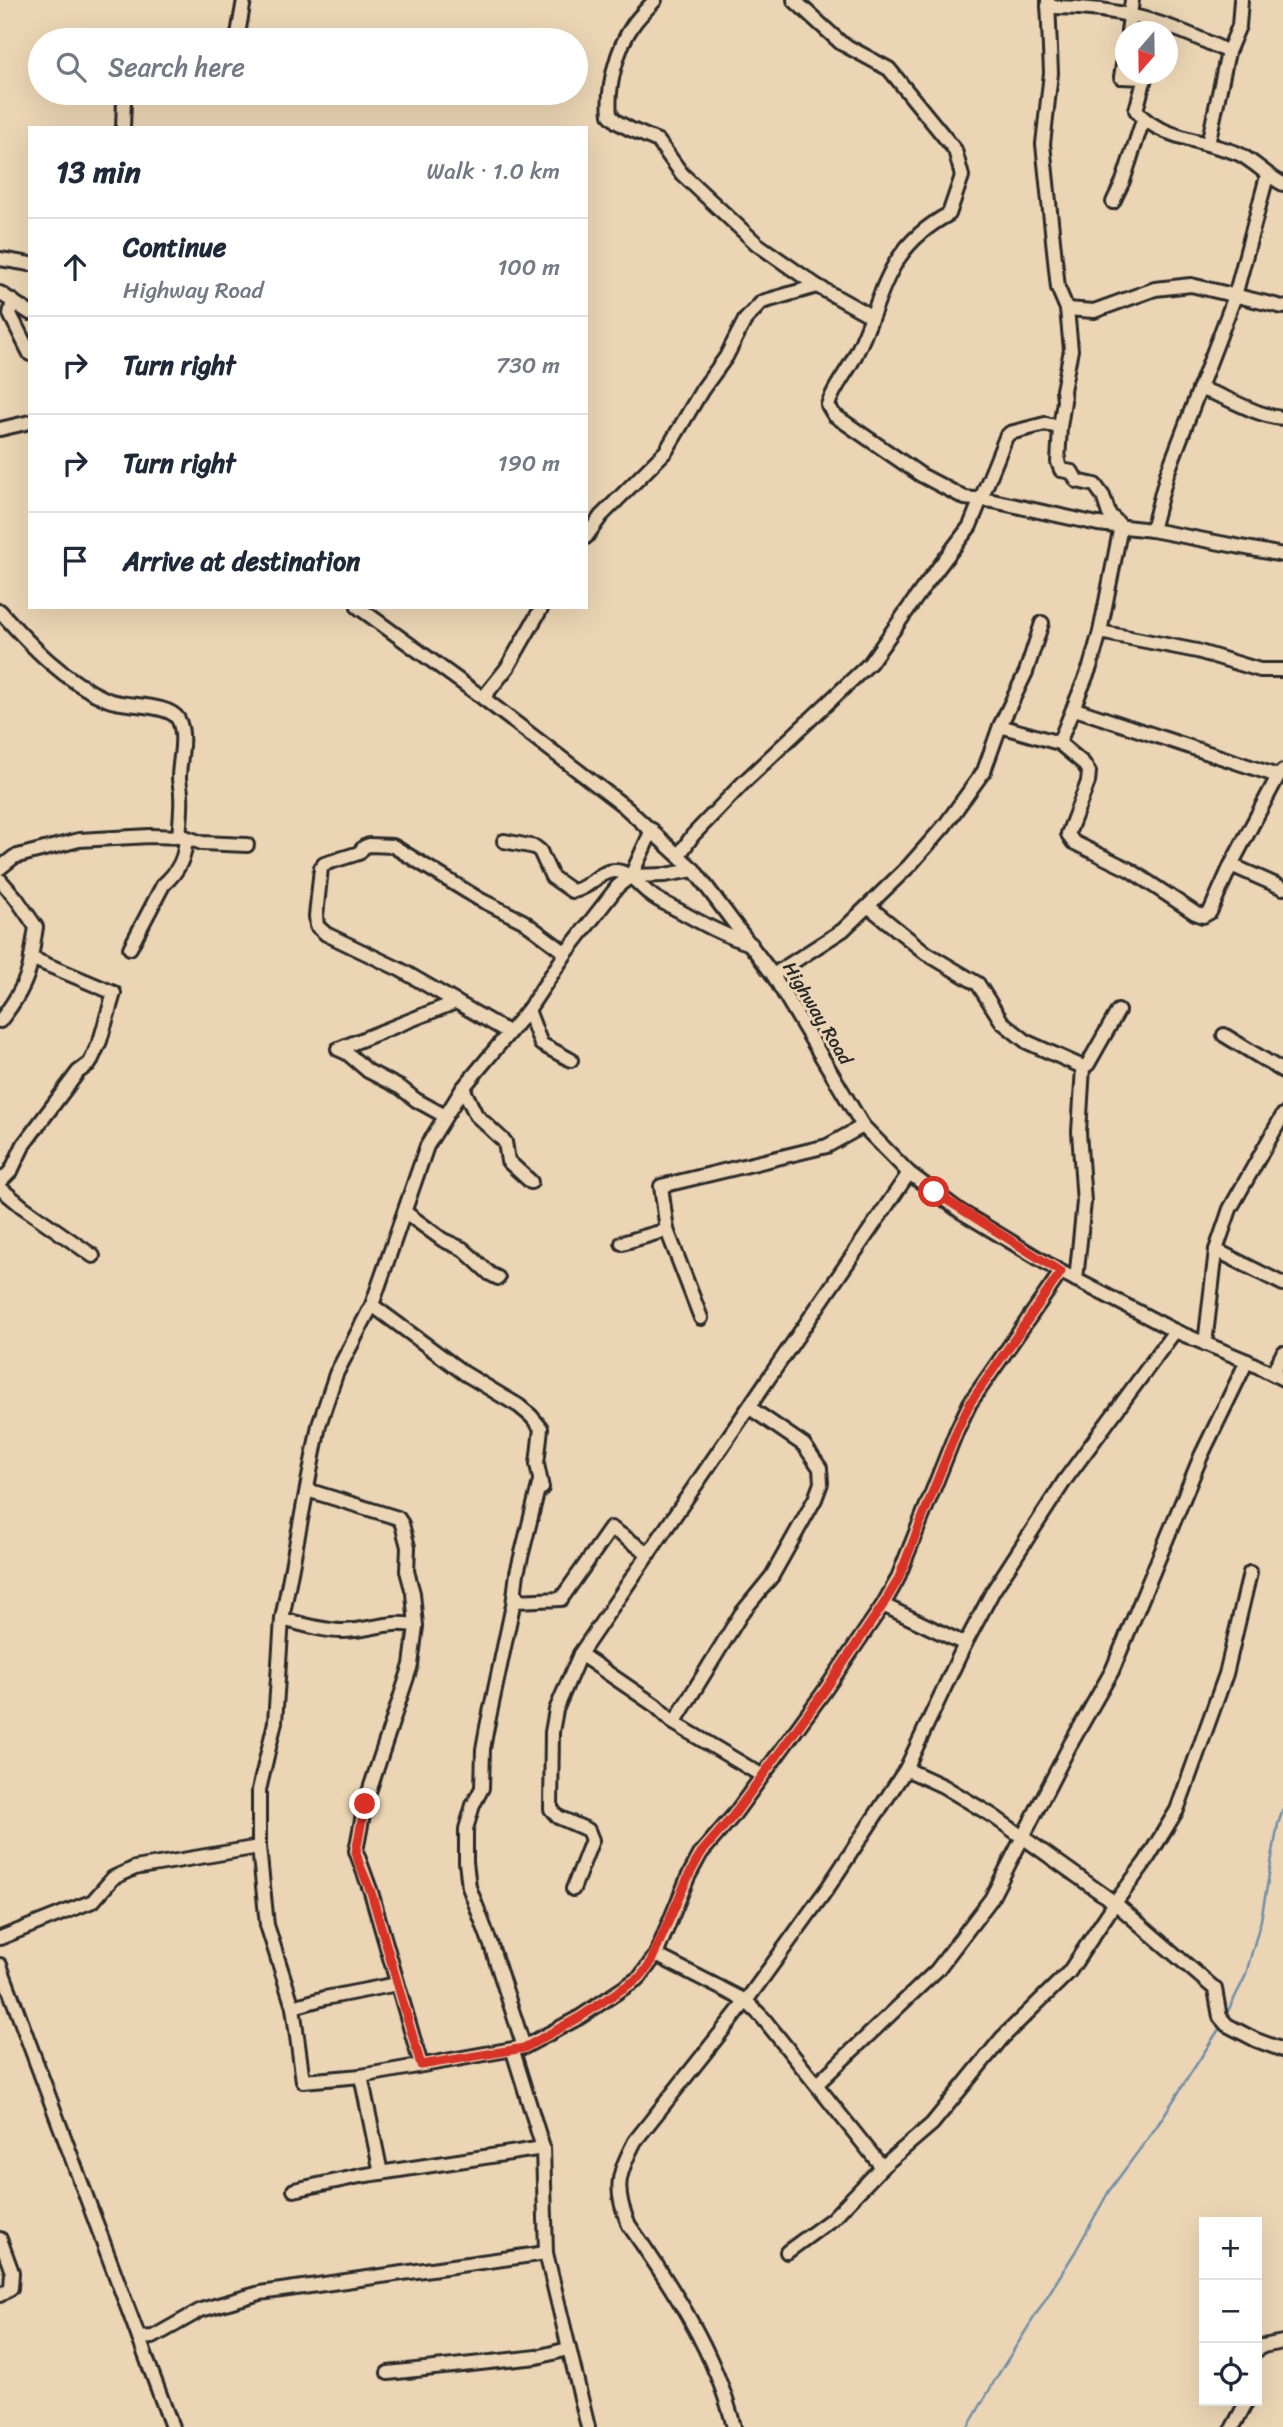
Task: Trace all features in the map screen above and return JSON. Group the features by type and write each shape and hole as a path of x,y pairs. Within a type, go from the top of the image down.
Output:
{"street":[{"path":"239,28 244,0"},
{"path":"655,0 632,26 621,48 610,86 610,115 617,122 658,141 682,174 757,244 817,286 871,316"},
{"path":"794,0 841,43 889,69 955,150 962,176 949,214 920,233 893,266 854,357 831,394 828,405 834,415 921,475 965,498 993,501 1098,524 1152,530 1283,555"},
{"path":"1130,21 1132,0"},
{"path":"1208,144 1228,52 1239,26 1241,0"},
{"path":"1122,526 1109,514 1103,496 1095,485 1077,481 1072,472 1061,470 1058,462 1063,390 1071,350 1066,309 1058,288 1043,144 1051,73 1048,3 1086,6 1161,22 1191,33 1228,52"},
{"path":"1143,84 1136,110 1143,120 1185,138 1240,155 1267,176 1283,184"},
{"path":"123,126 124,105"},
{"path":"1113,202 1123,181 1143,120"},
{"path":"1152,530 1167,474 1235,296 1267,176"},
{"path":"0,259 28,264"},
{"path":"588,534 601,516 666,451 702,390 726,357 745,320 762,302 817,286"},
{"path":"1066,309 1094,311 1155,289 1180,286 1204,287 1283,307"},
{"path":"0,293 28,350"},
{"path":"8,311 28,313"},
{"path":"1199,389 1215,393 1268,417 1283,418"},
{"path":"0,429 28,422"},
{"path":"679,855 693,835 745,781 870,663 970,526 1006,437 1010,433 1045,424 1060,427"},
{"path":"1059,743 1090,667 1122,526"},
{"name":"Highway Road","path":"361,609 483,698 652,830 694,870 773,975 863,1126 909,1173 960,1211 1061,1272 1175,1331 1278,1376"},
{"path":"483,698 507,668 541,609"},
{"path":"0,611 39,653 80,684 114,702 169,711 177,716 182,732 179,779 182,837 186,846 181,861 172,877 163,885 130,948"},
{"path":"773,975 843,930 909,866 945,825 984,772 1000,726 1026,671 1042,623"},
{"path":"1100,632 1196,651 1260,670 1283,670"},
{"path":"1000,726 1059,743 1083,763 1089,772 1082,801 1068,834 1073,842 1130,870 1195,913 1203,916 1210,912 1231,865 1280,774 1075,709"},
{"path":"652,830 631,876 618,886 566,953 528,1010 463,1088 427,1146 372,1305 336,1374 319,1425 282,1619 275,1722 259,1790 259,1847 267,1925 293,2007 303,2081 361,2076 519,2049 580,2017 640,1977 656,1955 688,1877 701,1853 733,1816 823,1693 898,1580 970,1403 1061,1272"},
{"path":"0,869 14,856 79,840 182,837 202,843 247,845"},
{"path":"504,841 535,847 540,851 552,877 572,891 582,889 610,872 621,872 631,876 651,895 724,936 751,944"},
{"path":"508,1032 401,970 326,934 317,926 320,873 324,864 359,853 369,845 394,846 479,899 523,921 566,953"},
{"path":"1231,865 1283,888"},
{"path":"631,876 665,875 694,870"},
{"path":"0,880 36,927 30,968 13,1005 0,1021"},
{"path":"868,906 926,953 978,984 1002,1022 1027,1042 1083,1068"},
{"path":"0,1182 11,1171 24,1144 78,1072 90,1062 100,1041 114,993 31,958"},
{"path":"445,1115 368,1071 338,1049 456,1002"},
{"path":"528,1010 541,1044 571,1059"},
{"path":"1076,1280 1084,1202 1079,1132 1083,1068 1088,1064 1118,1011"},
{"path":"1224,1035 1283,1071"},
{"path":"463,1088 476,1115 505,1142 508,1161 531,1182"},
{"path":"1205,1344 1216,1250 1230,1209 1283,1115"},
{"path":"701,1318 667,1230 660,1190 664,1185 827,1146 863,1126"},
{"path":"573,1889 592,1840 591,1834 588,1830 558,1817 551,1809 551,1760 556,1710 580,1654 909,1173"},
{"path":"0,1188 23,1208 93,1255"},
{"path":"405,1212 443,1240 463,1249 498,1278"},
{"path":"622,1243 667,1230"},
{"path":"1216,1250 1283,1283"},
{"path":"372,1305 464,1373 531,1416 541,1428 537,1464 543,1489 515,1601 561,1599 611,1528 648,1553"},
{"path":"734,2427 726,2393 693,2322 629,2225 618,2186 624,2162 635,2141 746,2001 829,1886 906,1769 993,1591 1065,1480 1175,1331"},
{"path":"1278,1376 1283,1353"},
{"path":"817,2084 937,1970 990,1899 1112,1671 1201,1456 1247,1361"},
{"path":"674,1723 741,1614 772,1576 815,1499 821,1483 820,1468 804,1445 750,1408"},
{"path":"540,1481 517,1573 513,1605 487,1727 482,1788 473,1805 466,1829 466,1862 469,1887 491,1945 543,2148 546,2253 588,2427"},
{"path":"307,1490 398,1518 408,1547 407,1571 413,1594 416,1626 411,1665 365,1804 356,1852 371,1892 421,2065"},
{"path":"787,2252 832,2219 882,2167 932,2124 1002,2038 1069,1972 1146,1861 1177,1810 1226,1674 1250,1573"},
{"path":"883,1605 965,1644"},
{"path":"282,1619 344,1631 403,1623 416,1626"},
{"path":"580,1654 656,1706 674,1723 761,1775"},
{"path":"906,1769 943,1786 993,1816 1115,1903 1215,1989 1224,2021 1256,2040 1283,2050"},
{"path":"0,1938 93,1901 113,1878 135,1868 259,1847"},
{"path":"656,1955 746,2001 763,2018 882,2167"},
{"path":"0,1965 172,2427"},
{"path":"293,2007 397,1984"},
{"path":"361,2076 381,2173"},
{"path":"294,2190 381,2173 543,2148"},
{"path":"0,2239 12,2272 11,2288 0,2295"},
{"path":"139,2339 153,2337 201,2311 260,2293 546,2253"},
{"path":"1262,2347 1283,2342"},
{"path":"388,2373 537,2357 568,2349"},
{"path":"1233,2427 1244,2406"}],"waterway":[{"path":"1225,2017 1245,1977 1261,1920 1283,1809"},
{"path":"968,2427 1109,2191 1157,2126 1221,2026"}],"route":[{"path":"365,1804 356,1852 371,1892 421,2065 524,2048 580,2017 640,1977 656,1955 688,1877 701,1853 733,1816 823,1693 898,1580 970,1403 1061,1272 960,1211 934,1192"}]}
